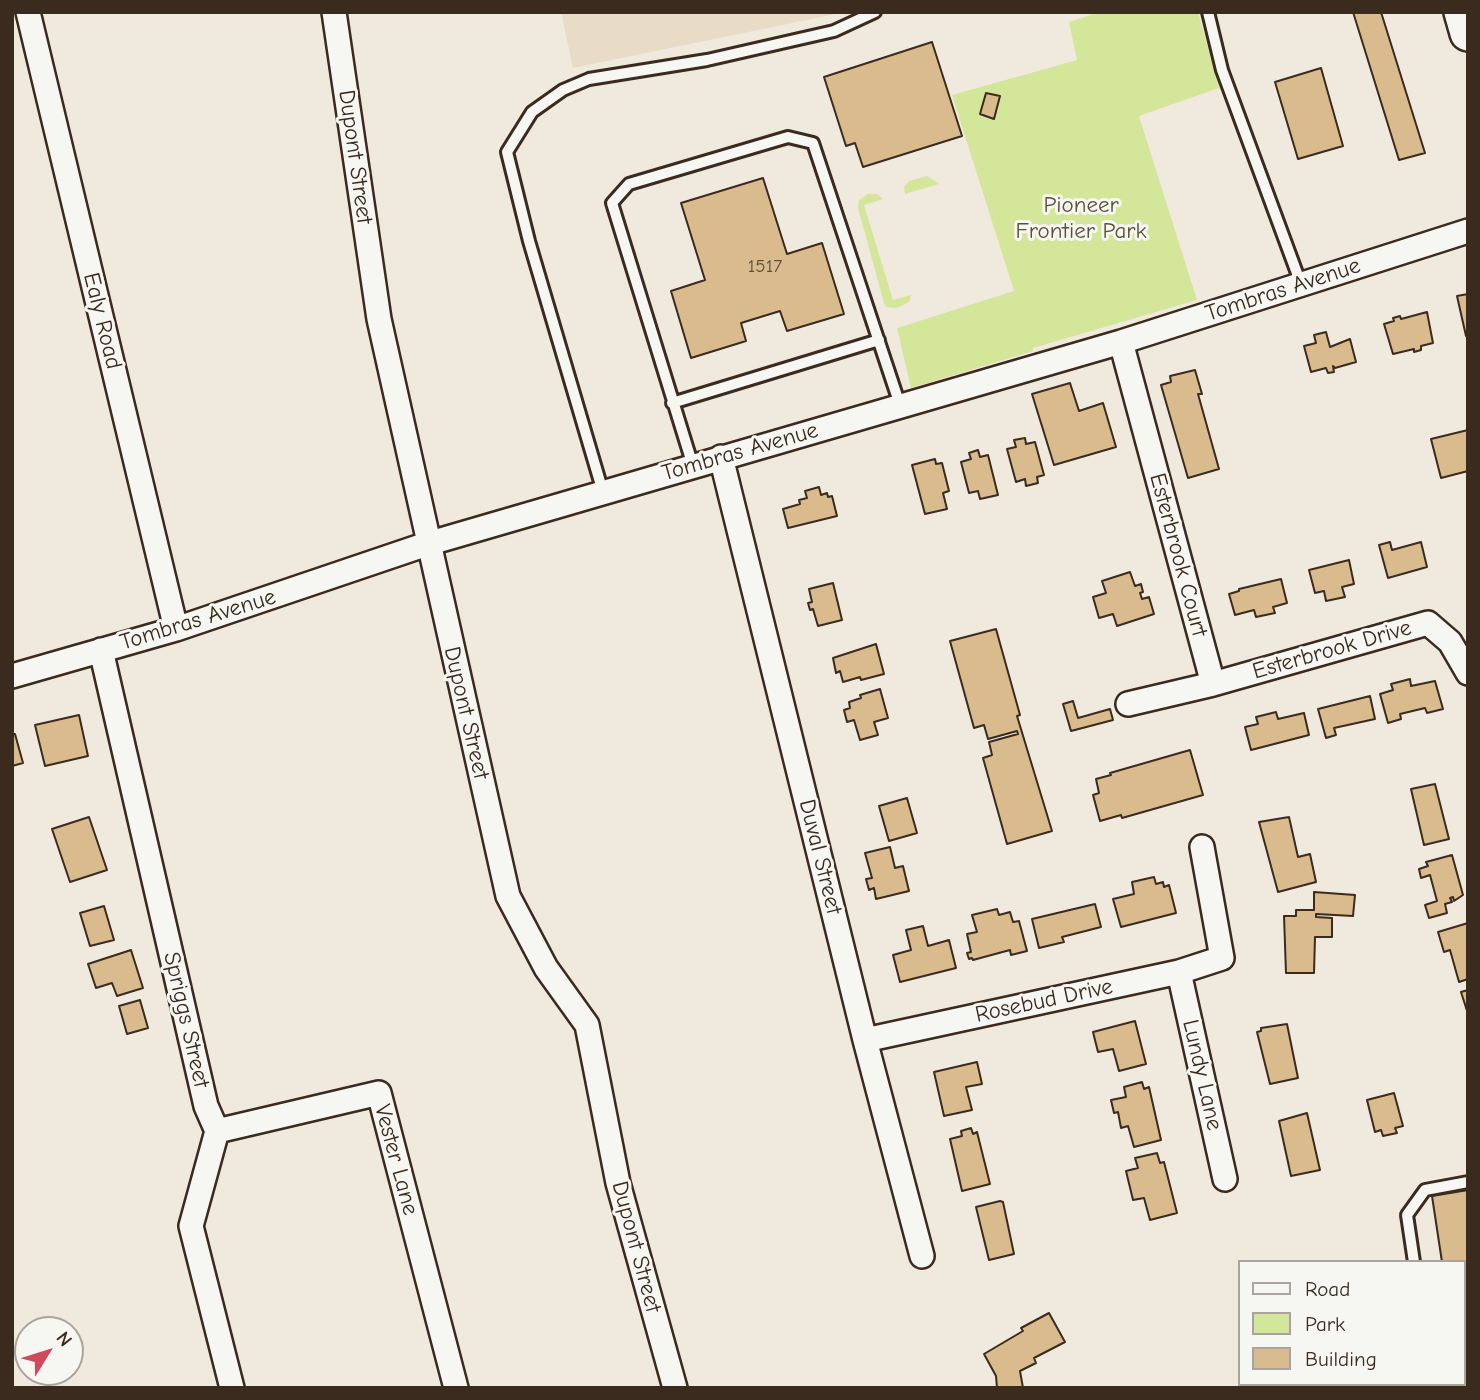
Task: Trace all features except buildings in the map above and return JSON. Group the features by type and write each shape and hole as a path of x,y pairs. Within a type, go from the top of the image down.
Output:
{"main road":[{"path":"1462,12 1468,33"}],"street":[{"name":"Ealy Road","path":"28,12 176,629"},
{"name":"Dupont Street","path":"334,12 379,319 427,544 508,896 546,968 587,1025 618,1183 675,1388"},
{"name":"Tombras Avenue","path":"12,676 176,629 427,544 1121,342 1468,231"},
{"name":"Esterbrook Court","path":"1121,342 1213,684"},
{"name":"Duval Street","path":"722,457 865,1040 922,1256"},
{"name":"Esterbrook Drive","path":"1213,684 1428,623 1450,642 1468,673"},
{"name":"Spriggs Street","path":"101,650 206,1106 216,1131"},
{"path":"1128,704 1213,684"},
{"name":"Rosebud Drive","path":"865,1040 1179,972 1222,958 1202,847"},
{"name":"Lundy Lane","path":"1179,972 1225,1179"},
{"name":"Vester Lane","path":"216,1131 379,1093 456,1388"},
{"path":"216,1131 191,1226 232,1388"}],"lane":[{"path":"603,492 529,241 507,152 532,112 563,90 589,79 707,60 834,31 874,12"},
{"path":"1208,12 1222,70 1301,284"},
{"path":"693,466 612,203 629,184 788,137 813,143 900,405"},
{"path":"672,403 879,340"},
{"path":"1414,1260 1407,1215 1425,1190 1468,1182"}],"shaded area":[{"path":"561,12 846,12 573,68"}],"green space":[{"name":"Pioneer Frontier Park","path":"1090,12 1198,12 1219,88 1139,116 1197,300 1033,348 1033,351 911,388 897,328 1014,291 952,95 1077,60 1069,22 1091,15"},
{"path":"927,176 939,184 905,194 904,187 909,181"},
{"path":"868,194 877,194 883,199 864,205 893,300 911,295 910,301 898,308 886,307 884,303 858,208 859,200"}]}
